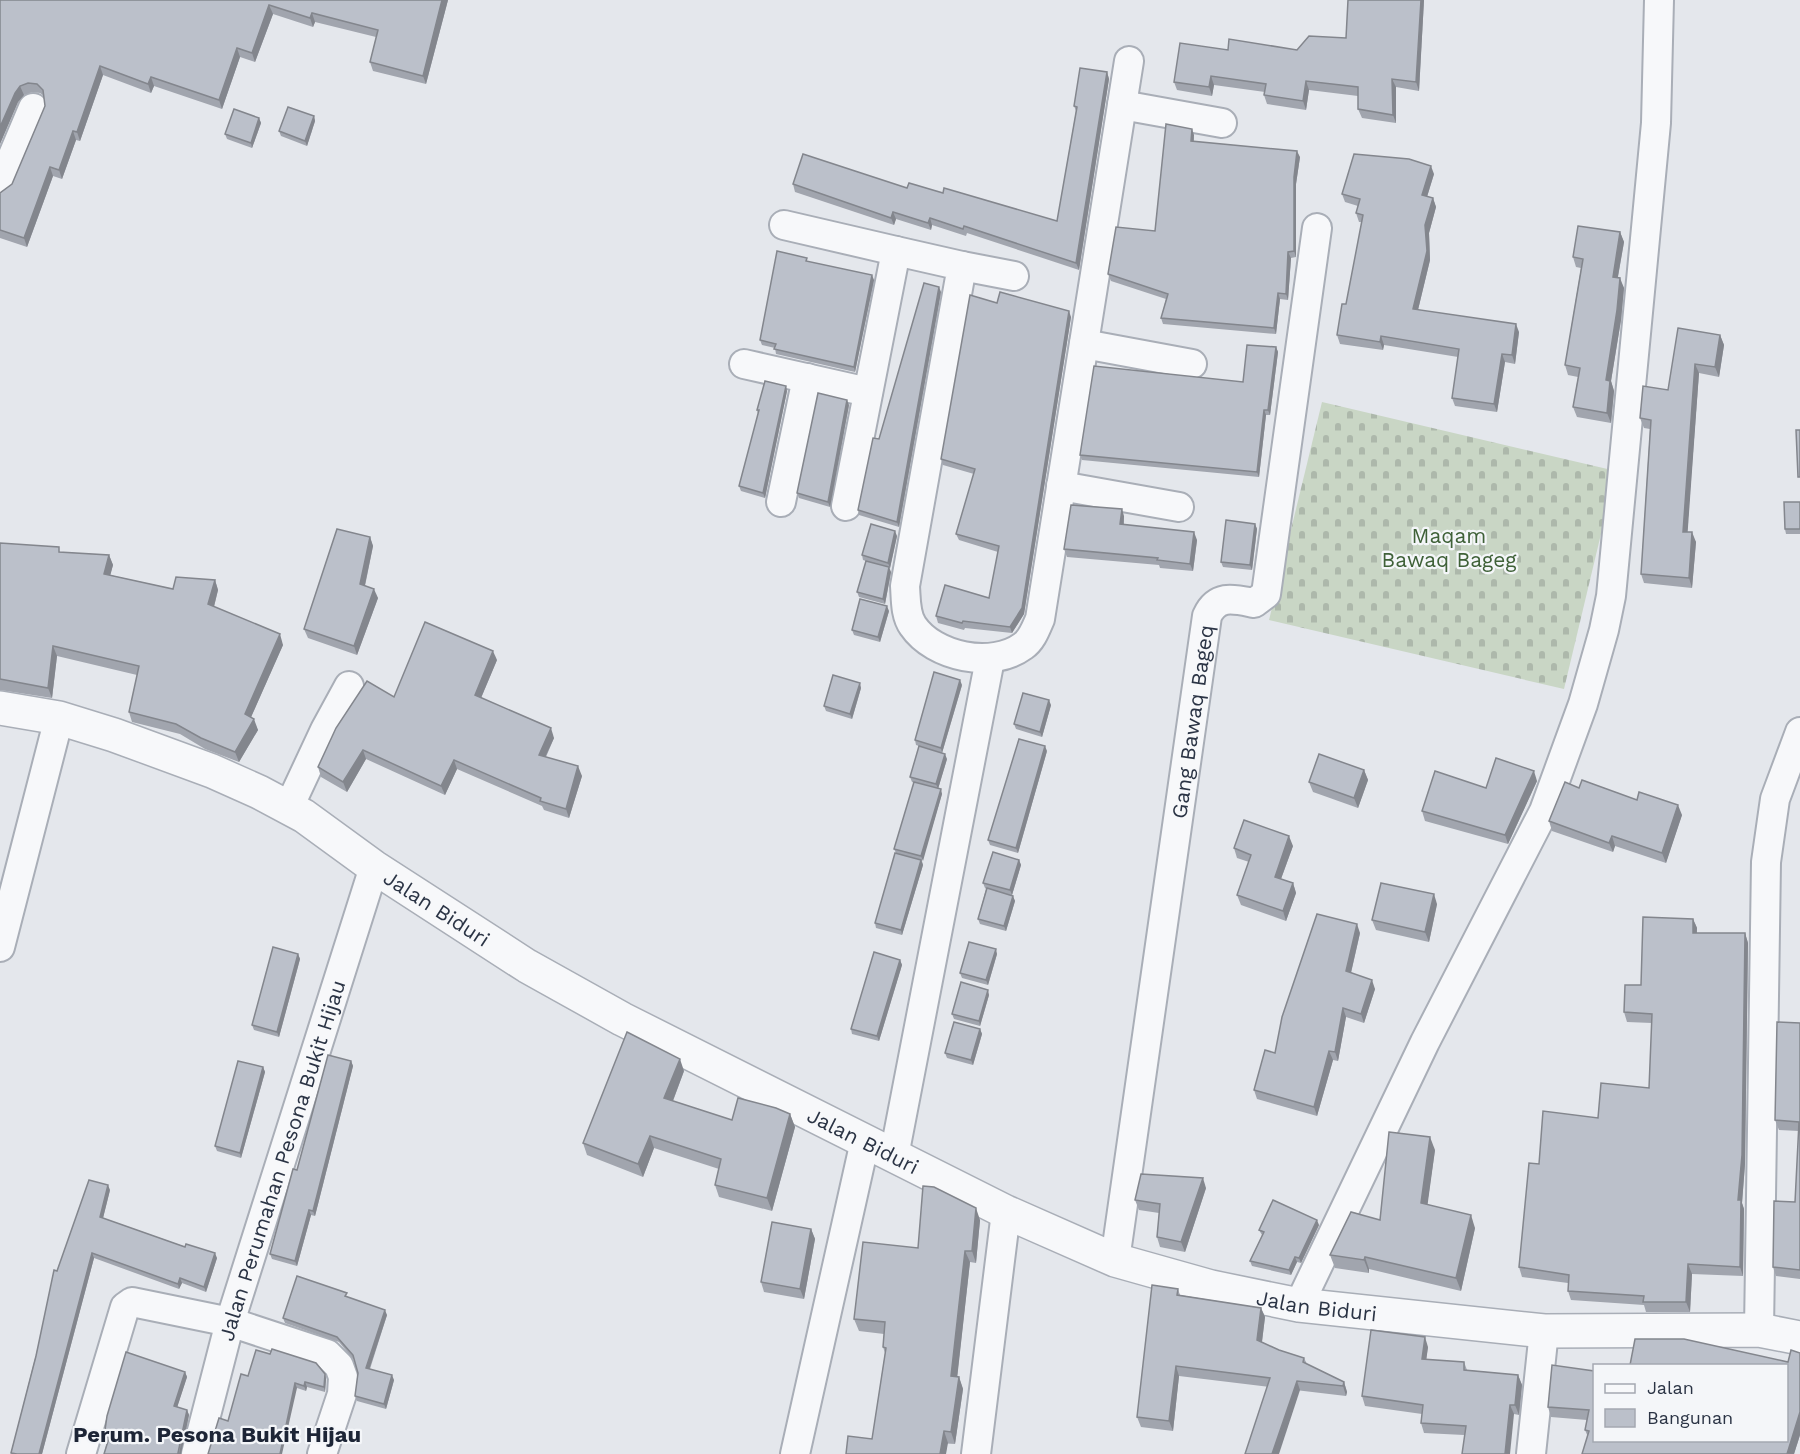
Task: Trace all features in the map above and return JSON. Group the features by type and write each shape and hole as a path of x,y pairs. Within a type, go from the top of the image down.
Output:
{"street":[{"path":"1299,1305 1425,1042 1544,811 1583,704 1604,630 1611,596 1656,123 1659,0"},
{"path":"962,266 905,586 906,607 912,625 926,641 941,651 990,659 1023,647 1034,633 1040,619 1129,61"},
{"path":"1122,105 1222,123"},
{"path":"0,186 33,108"},
{"path":"784,225 1014,276"},
{"name":"Gang Bawaq Bageq","path":"1114,1260 1208,616 1211,607 1220,600 1230,599 1254,603 1266,594 1317,228"},
{"path":"846,506 896,251"},
{"path":"1084,344 1192,363"},
{"path":"744,364 868,392"},
{"path":"782,502 807,378"},
{"path":"1061,486 1179,507"},
{"path":"894,1156 990,659"},
{"path":"289,807 349,686"},
{"name":"Jalan Biduri","path":"0,708 59,718 114,735 212,771 289,807 374,867 527,966 622,1019 1006,1212 1114,1260 1211,1287 1299,1305 1544,1331 1759,1330 1800,1338"},
{"path":"0,947 59,718"},
{"path":"1759,1330 1766,862 1775,799 1800,732"},
{"name":"Jalan Perumahan Pesona Bukit Hijau","path":"196,1454 230,1323 374,867"},
{"path":"795,1454 865,1141"},
{"path":"976,1454 1006,1212"},
{"path":"81,1454 124,1307 132,1302 230,1323 327,1354 339,1366 343,1377 342,1394 322,1454"},
{"path":"1531,1454 1544,1331"}],"green space":[{"name":"Maqam Bawaq Bageg","path":"1322,402 1616,471 1564,689 1269,620"}],"building":[{"path":"0,0 442,0 423,76 370,62 378,30 312,13 310,18 269,5 252,53 237,48 219,100 151,77 148,84 100,66 77,132 73,131 59,170 50,167 24,238 0,230 0,193 12,184 45,106 43,90 37,84 28,83 20,86 0,127"},
{"path":"1348,0 1421,0 1416,82 1392,79 1393,115 1358,109 1358,87 1306,81 1303,101 1264,95 1266,84 1211,76 1209,87 1174,82 1180,43 1228,50 1229,39 1297,50 1309,36 1346,38"},
{"path":"1080,68 1107,72 1076,263 964,226 963,229 930,218 928,223 893,212 891,218 793,184 803,154 907,188 909,183 943,193 944,188 1057,221 1077,107 1074,106"},
{"path":"288,107 314,116 305,141 279,131"},
{"path":"234,109 259,118 251,143 225,134"},
{"path":"1166,124 1192,129 1191,141 1297,151 1294,177 1294,251 1288,252 1286,294 1278,293 1274,328 1161,318 1168,294 1108,274 1116,227 1155,231"},
{"path":"1354,154 1409,159 1431,166 1422,195 1433,198 1425,225 1427,251 1413,309 1516,324 1512,355 1502,354 1494,404 1452,398 1459,349 1381,336 1380,342 1337,335 1342,304 1346,304 1363,215 1356,213 1360,199 1342,194"},
{"path":"1578,226 1620,232 1613,277 1620,278 1606,380 1610,381 1607,413 1573,407 1580,368 1565,365 1583,259 1573,257"},
{"path":"777,251 807,258 806,261 872,275 854,367 774,349 776,344 760,340"},
{"path":"924,283 939,287 897,522 858,510 873,438 879,439"},
{"path":"1000,292 1069,311 1022,608 1010,627 963,621 962,623 936,616 945,585 989,598 999,546 956,534 975,469 941,459 970,295 997,303"},
{"path":"1678,328 1720,335 1715,367 1695,364 1683,532 1692,532 1689,578 1641,574 1651,420 1640,418 1643,386 1668,390"},
{"path":"1247,345 1276,347 1268,410 1264,410 1257,472 1080,455 1094,366 1243,382"},
{"path":"765,381 786,386 763,493 739,486"},
{"path":"818,393 847,400 828,502 797,493"},
{"path":"1796,430 1800,430 1800,477 1798,477"},
{"path":"1784,502 1800,502 1800,529 1785,529"},
{"path":"1071,505 1122,509 1120,524 1194,532 1190,564 1157,560 1158,558 1064,549"},
{"path":"1226,520 1255,524 1250,565 1221,562"},
{"path":"871,524 895,531 888,563 862,555"},
{"path":"337,529 370,537 360,584 374,589 354,646 304,629"},
{"path":"0,543 59,547 59,552 109,555 104,574 173,589 176,577 215,580 208,604 280,634 245,714 254,719 235,752 201,738 176,724 129,712 139,666 53,646 48,688 0,679"},
{"path":"866,561 889,567 883,599 857,592"},
{"path":"860,599 887,606 878,637 852,630"},
{"path":"425,622 493,651 475,695 551,728 539,755 578,766 566,809 540,801 541,798 454,760 441,786 363,750 343,782 318,767 336,728 367,681 394,697"},
{"path":"934,672 960,680 941,748 915,740"},
{"path":"833,675 860,683 850,714 824,706"},
{"path":"1023,693 1049,700 1040,732 1014,724"},
{"path":"1019,739 1045,746 1016,848 988,840"},
{"path":"919,746 945,754 936,784 910,777"},
{"path":"1319,754 1364,770 1354,798 1309,782"},
{"path":"1496,758 1534,771 1505,835 1422,811 1435,771 1486,788"},
{"path":"1582,780 1637,800 1639,792 1678,805 1662,853 1612,836 1609,843 1549,821 1565,782 1579,788"},
{"path":"914,782 941,789 921,856 894,849"},
{"path":"1244,820 1289,836 1275,877 1293,883 1283,911 1237,895 1251,855 1234,848"},
{"path":"993,852 1019,860 1010,890 983,883"},
{"path":"895,853 921,860 901,930 875,923"},
{"path":"1381,883 1434,894 1425,932 1372,920"},
{"path":"987,888 1013,896 1004,926 978,919"},
{"path":"1317,914 1357,924 1346,971 1372,980 1361,1014 1343,1008 1335,1052 1329,1051 1314,1107 1254,1090 1265,1050 1275,1053 1282,1017"},
{"path":"1643,917 1693,919 1693,933 1745,933 1742,1155 1738,1200 1741,1200 1740,1267 1688,1264 1686,1302 1643,1302 1644,1296 1568,1291 1569,1275 1519,1267 1529,1163 1539,1164 1543,1111 1598,1118 1601,1083 1649,1088 1652,1014 1624,1012 1625,985 1641,985"},
{"path":"969,942 996,949 986,980 960,973"},
{"path":"273,947 298,954 277,1032 252,1025"},
{"path":"874,952 900,960 877,1036 851,1029"},
{"path":"961,982 988,990 979,1021 952,1014"},
{"path":"954,1022 980,1029 971,1060 945,1053"},
{"path":"1777,1022 1800,1023 1800,1270 1773,1267 1774,1201 1795,1202 1799,1122 1775,1120"},
{"path":"627,1032 680,1059 664,1098 732,1120 738,1098 790,1114 767,1198 715,1185 721,1159 650,1136 638,1164 583,1143"},
{"path":"328,1055 351,1061 313,1211 309,1210 295,1261 270,1254 293,1169 297,1170"},
{"path":"238,1061 263,1067 240,1153 215,1146"},
{"path":"1389,1132 1430,1137 1421,1203 1471,1215 1456,1278 1365,1257 1364,1260 1330,1255 1351,1212 1380,1220"},
{"path":"1141,1174 1203,1178 1181,1242 1157,1237 1160,1204 1135,1200"},
{"path":"89,1180 108,1185 100,1217 185,1247 186,1244 215,1253 204,1287 180,1278 178,1284 92,1253 39,1454 11,1453 36,1356 54,1270 57,1271"},
{"path":"923,1186 934,1187 976,1208 972,1251 965,1251 951,1376 959,1377 951,1432 944,1431 940,1454 846,1454 848,1436 872,1439 886,1348 883,1347 885,1322 854,1319 863,1242 918,1248"},
{"path":"1273,1200 1317,1220 1299,1258 1295,1257 1289,1270 1250,1261 1264,1232 1259,1230"},
{"path":"772,1222 811,1229 800,1289 761,1282"},
{"path":"297,1276 347,1293 345,1296 385,1310 366,1368 392,1375 384,1404 355,1396 358,1373 353,1355 337,1337 283,1318"},
{"path":"1152,1285 1178,1289 1177,1295 1261,1308 1257,1340 1304,1358 1303,1362 1344,1382 1343,1386 1297,1381 1272,1454 1245,1454 1270,1378 1176,1366 1169,1421 1137,1417"},
{"path":"1371,1330 1425,1337 1422,1359 1464,1362 1464,1370 1518,1375 1515,1405 1510,1405 1505,1454 1462,1454 1466,1426 1421,1423 1423,1405 1362,1396"},
{"path":"1635,1339 1684,1339 1788,1362 1791,1350 1800,1353 1800,1412 1787,1454 1582,1454 1589,1431 1585,1430 1589,1410 1548,1407 1552,1365 1593,1371 1593,1442 1788,1442 1788,1364 1630,1364"},
{"path":"272,1349 316,1363 325,1374 324,1387 305,1382 304,1386 295,1383 280,1454 208,1454 219,1418 228,1421 241,1374 248,1376 256,1350 270,1354"},
{"path":"126,1352 185,1372 174,1406 187,1410 179,1454 104,1454 109,1438 104,1437 107,1416"}],"district":[{"name":"Perum. Pesona Bukit Hijau","path":"217,1434"}]}
